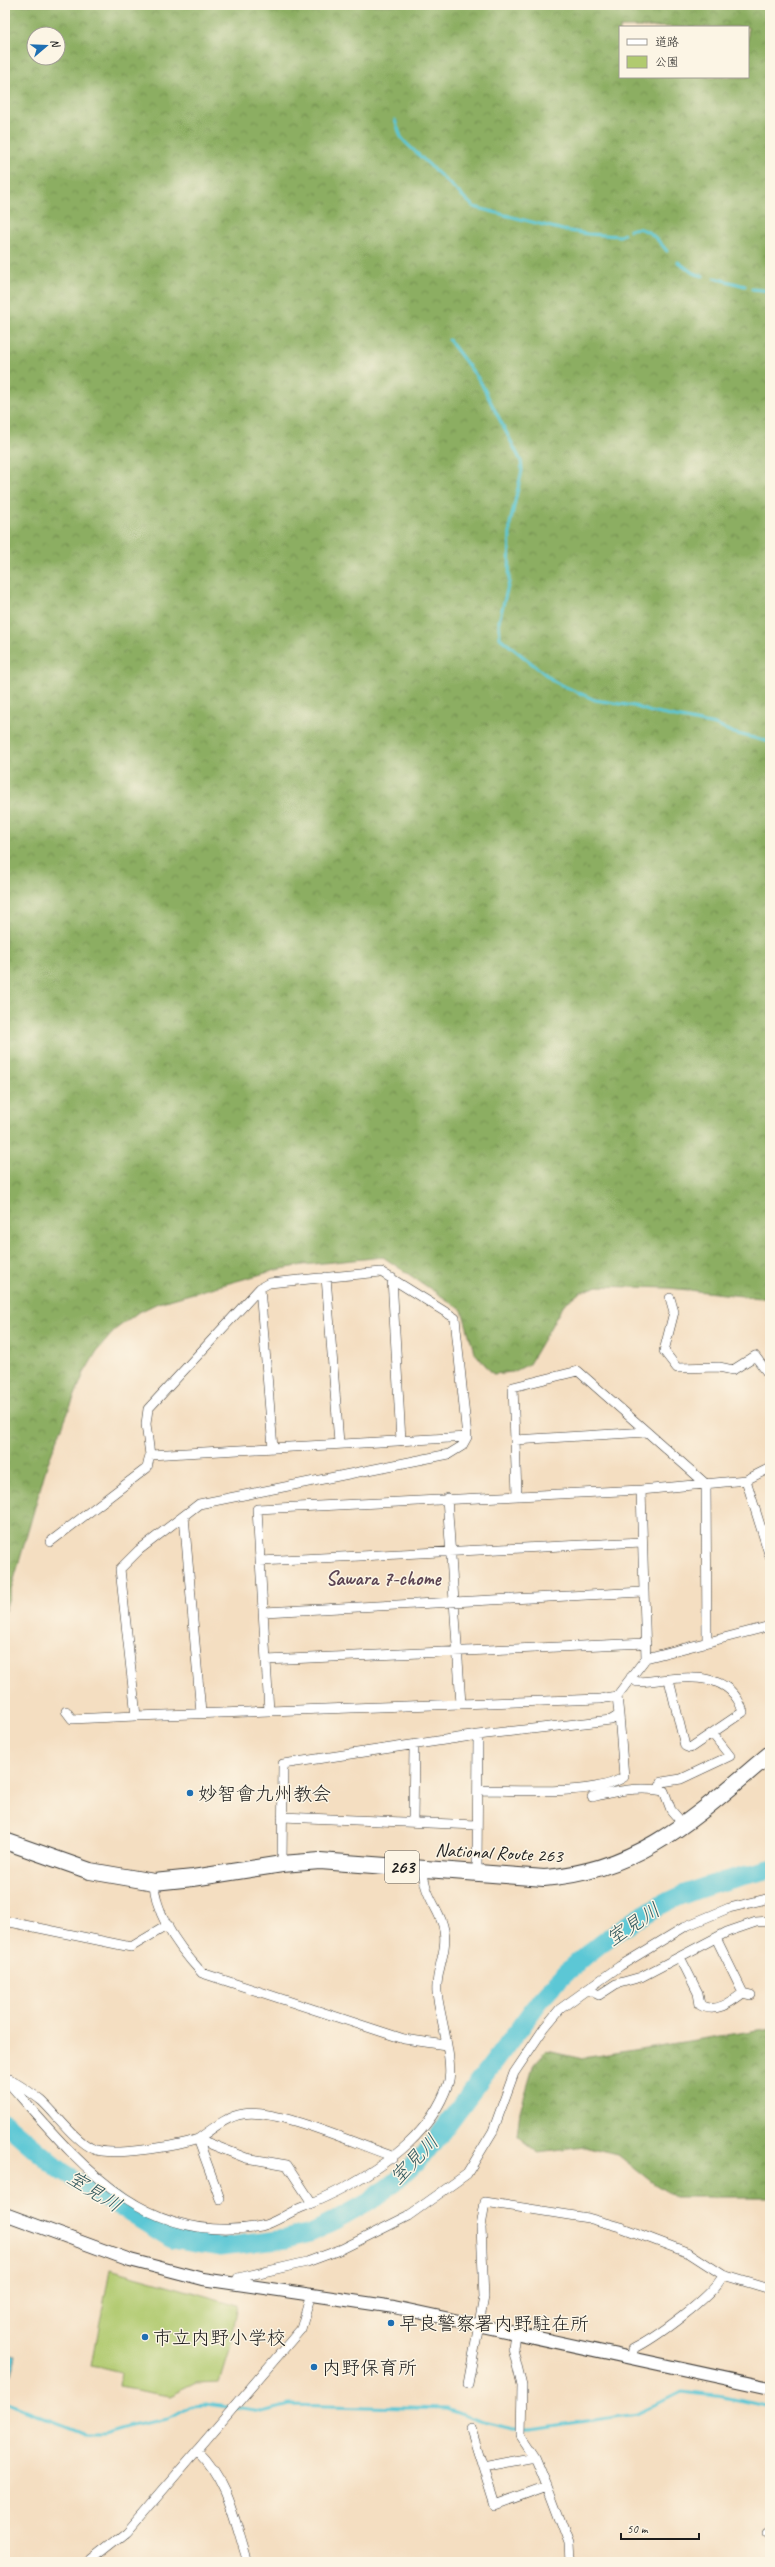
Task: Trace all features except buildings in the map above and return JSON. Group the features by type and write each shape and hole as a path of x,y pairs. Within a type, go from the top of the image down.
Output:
{"highway":[{"name":"National Route 263","path":"5,1841 90,1871 154,1882 193,1878 282,1864 320,1861 477,1871 544,1878 570,1876 594,1871 637,1855 683,1824 770,1754"}],"street":[{"path":"50,1542 147,1468 150,1455 146,1424 148,1410 260,1288 269,1283 382,1272 455,1318 467,1438 462,1446 449,1454 199,1504 139,1550 120,1569 136,1716"},
{"path":"326,1277 339,1443"},
{"path":"392,1278 401,1441"},
{"path":"260,1288 273,1448"},
{"path":"670,1298 674,1312 664,1351 677,1368 719,1367 733,1370 755,1356 770,1376"},
{"path":"517,1494 513,1387 578,1371 706,1484 707,1642"},
{"path":"515,1440 647,1432"},
{"path":"150,1455 339,1443 467,1438"},
{"path":"256,1509 517,1494 641,1490 746,1480 770,1468"},
{"path":"746,1480 770,1557"},
{"path":"66,1711 72,1719 201,1713 600,1700 617,1696 646,1658 641,1490"},
{"path":"255,1494 264,1612 269,1711"},
{"path":"447,1498 462,1704"},
{"path":"184,1516 201,1713"},
{"path":"260,1561 642,1542"},
{"path":"264,1612 643,1592"},
{"path":"646,1658 770,1626"},
{"path":"266,1660 646,1644"},
{"path":"631,1678 637,1682 700,1677 722,1684 740,1703 743,1712 690,1748 685,1746 668,1680"},
{"path":"478,1790 588,1789 616,1783 624,1777 617,1696"},
{"path":"282,1864 283,1764 414,1746 478,1735 611,1720 619,1715"},
{"path":"658,1790 662,1782 681,1779 730,1756 712,1733"},
{"path":"477,1871 478,1735"},
{"path":"413,1822 414,1746"},
{"path":"592,1797 624,1789 648,1788 664,1791 671,1810 683,1824"},
{"path":"282,1816 477,1825"},
{"path":"5,2079 78,2162 114,2192 156,2216 216,2231 263,2226 336,2193 393,2159 415,2138 432,2114 448,2083 446,2045 437,1990 445,1944 444,1931 442,1920 425,1886 422,1868"},
{"path":"154,1882 155,1898 168,1925 182,1951 202,1973 404,2039 446,2045"},
{"path":"235,2284 238,2278 307,2262 376,2234 408,2216 467,2174 493,2131 514,2073 540,2033 560,2009 589,1990 620,1966 686,1926 729,1908 770,1898"},
{"path":"5,1921 131,1948 168,1925"},
{"path":"589,1990 599,1995 616,1984 641,1978 716,1938 756,1922 770,1921"},
{"path":"680,1957 698,1993 700,2005 706,2008 727,2006 747,1994 716,1938"},
{"path":"5,2075 42,2102 68,2129 93,2150 125,2151 183,2145 198,2139 219,2124 242,2114 273,2114 389,2155 393,2159"},
{"path":"198,2139 220,2199"},
{"path":"198,2139 246,2158 287,2165 312,2203"},
{"path":"468,2384 484,2297 481,2227 485,2202 588,2218 620,2227 689,2253 723,2275 770,2289"},
{"path":"5,2214 130,2260 235,2284 394,2307 770,2388"},
{"path":"632,2359 634,2349 647,2342 710,2294 723,2275"},
{"path":"89,2562 128,2532 238,2400 301,2329 311,2294"},
{"path":"515,2333 513,2349 522,2386 520,2420 522,2436 535,2457 547,2486 569,2544 570,2562"},
{"path":"471,2429 495,2505 547,2486"},
{"path":"197,2450 222,2480 248,2562"},
{"path":"483,2467 535,2457"}],"green space":[{"path":"5,5 770,5 770,1299 669,1288 598,1286 581,1292 564,1304 529,1364 513,1372 493,1374 474,1352 462,1310 383,1257 303,1265 276,1270 158,1303 137,1313 116,1329 97,1351 84,1373 47,1465 5,1611"},
{"path":"770,2028 770,2197 675,2197 653,2183 618,2155 584,2147 538,2153 517,2136 520,2111 534,2064 547,2050 583,2058"},
{"path":"110,2269 238,2305 229,2353 220,2382 197,2383 170,2396 119,2387 121,2372 92,2365"}],"water":[{"path":"5,2354 16,2356 12,2375 5,2374"}],"waterway":[{"path":"395,120 401,137 406,143 474,207 563,230 588,234 620,236 624,234"},
{"path":"630,230 636,228 646,231 656,238 667,251"},
{"path":"678,262 693,273 703,276"},
{"path":"715,278 745,286"},
{"path":"752,289 770,291"},
{"path":"449,340 480,381 521,461 522,470 510,524 509,582 499,621 500,638 555,682 595,700 634,706 651,712 715,725 734,733 770,742"},
{"name":"室見川","path":"5,2123 61,2171 172,2239 221,2247 286,2239 310,2233 369,2202 396,2181 425,2154 541,1999 568,1971 600,1944 634,1920 669,1901 718,1883 770,1869"},
{"path":"5,2402 86,2434 104,2434 131,2426 168,2419 193,2405 206,2404 262,2412 289,2405 446,2409 483,2422 513,2429 529,2429 637,2414 681,2392 724,2397 770,2407"}],"place":[{"name":"妙智會九州教会","path":"190,1793"},
{"name":"早良警察署内野駐在所","path":"391,2323"},
{"name":"市立内野小学校","path":"145,2337"},
{"name":"内野保育所","path":"314,2367"}],"district":[{"name":"Sawara 7-chome","path":"383,1578"}]}
